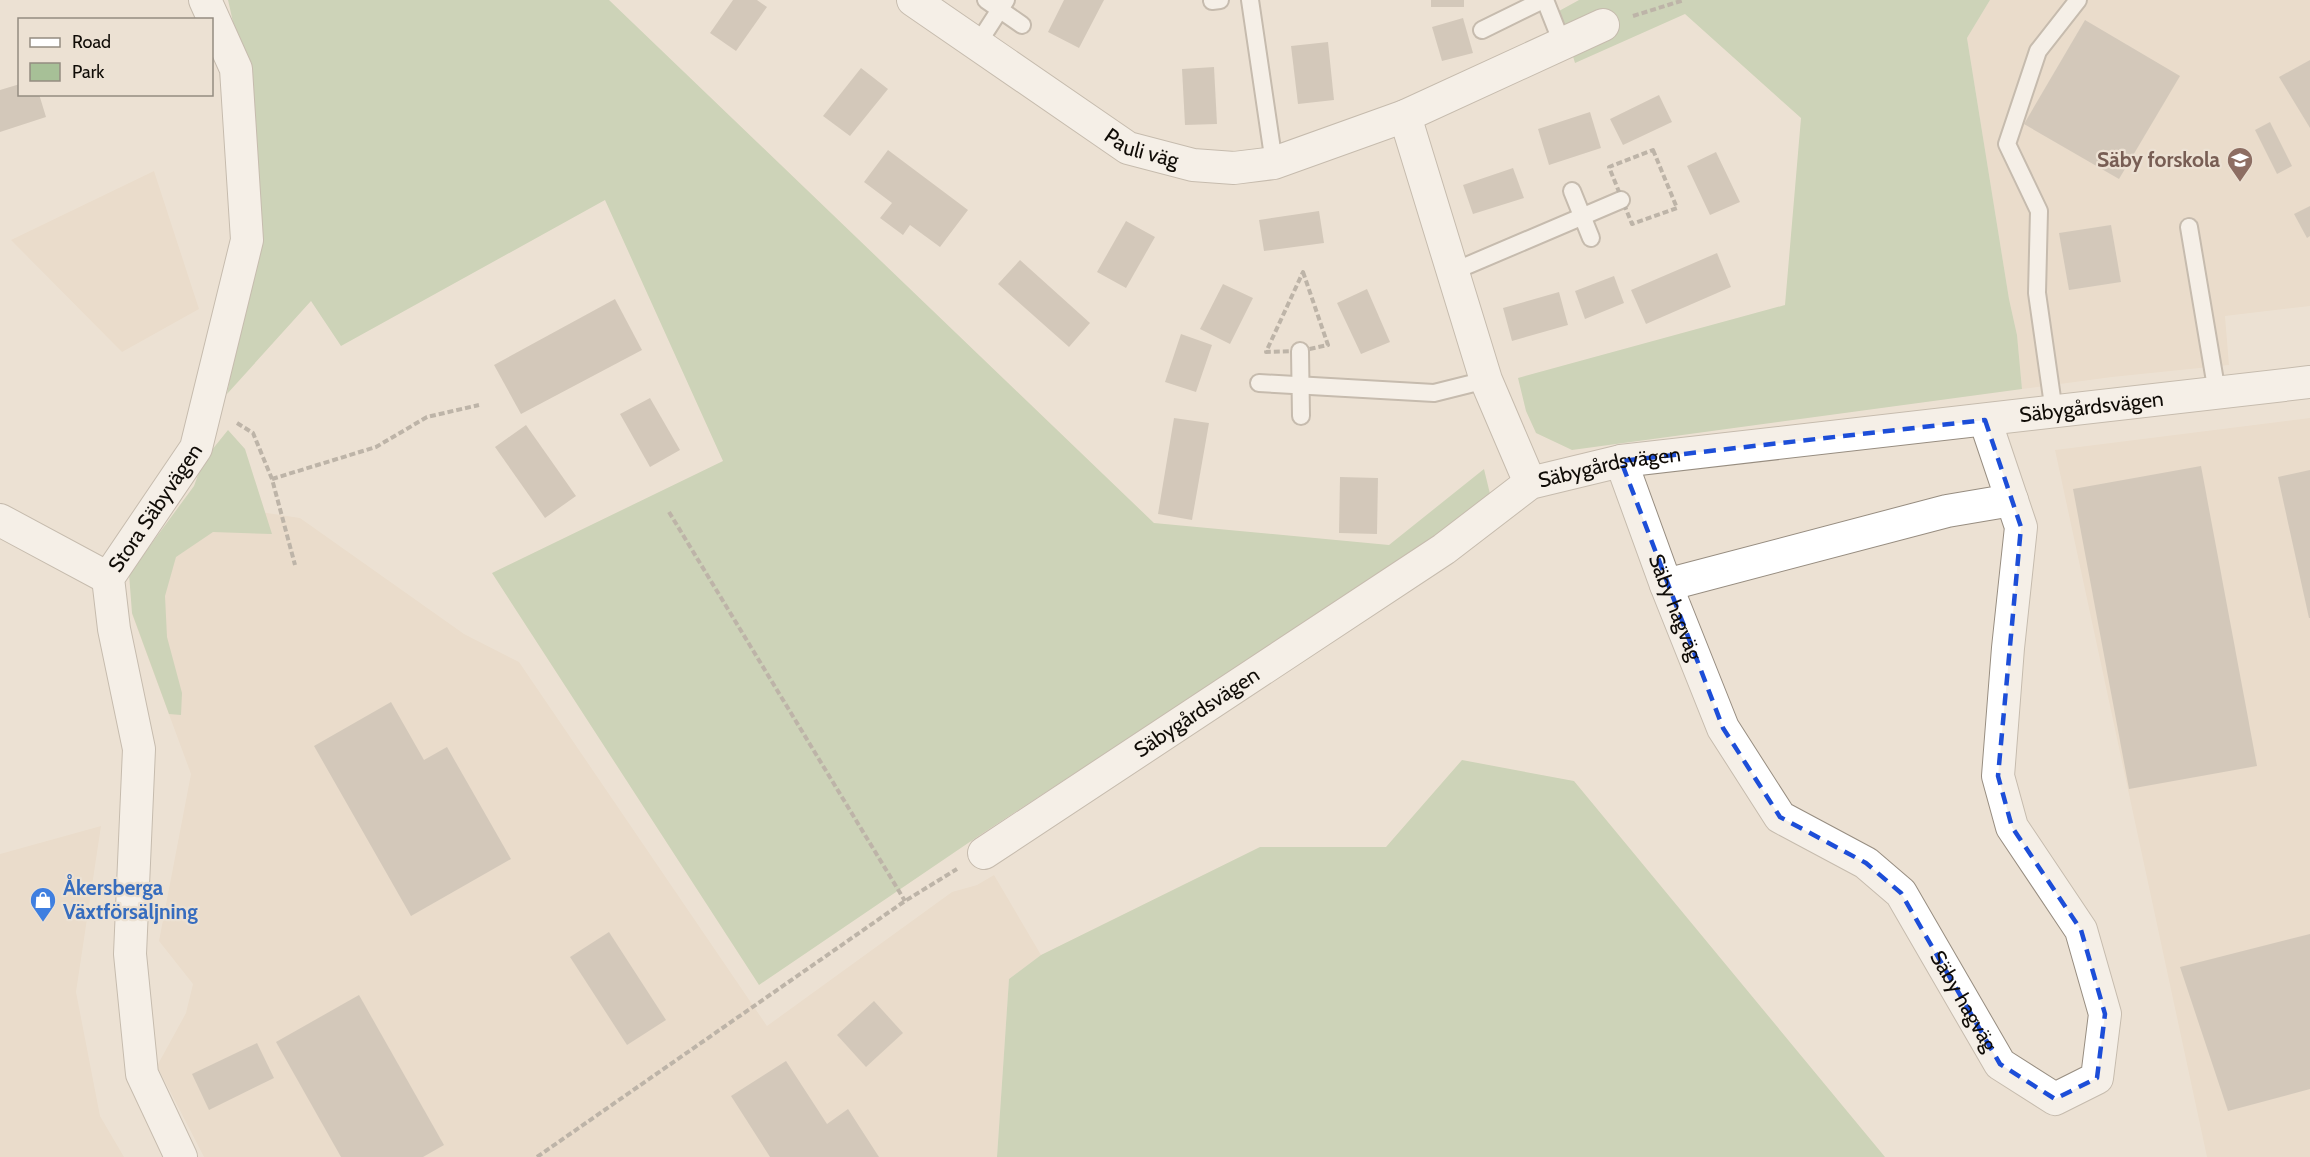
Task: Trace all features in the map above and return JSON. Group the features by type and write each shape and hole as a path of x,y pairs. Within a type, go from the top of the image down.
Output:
{"street":[{"name":"Stora Säbyvägen","path":"181,1157 142,1074 130,954 139,749 114,628 108,578 196,448 247,240 236,69 205,0"},
{"name":"Pauli väg","path":"913,0 1128,148 1193,165 1234,168 1274,163 1405,116 1603,25"},
{"path":"1405,116 1486,380 1530,483"},
{"name":"Säbygårdsvägen","path":"984,853 1444,549 1530,483 1621,461 2310,382"},
{"name":"Säby hagväg","path":"1621,461 1666,585 1724,728 1780,817 1866,863 1901,893 2000,1064 2055,1099 2097,1078 2105,1014 2081,930 2013,827 1998,776 2008,648 2021,527 1985,420"},
{"path":"1666,585 1947,511 2012,500"},
{"path":"0,520 108,578"}],"lane":[{"path":"1250,0 1274,163"},
{"path":"1482,30 1544,0 1562,43"},
{"path":"2054,412 2037,293 2039,211 2007,144 2038,51 2078,0"},
{"path":"977,45 997,3 1022,25"},
{"path":"1572,191 1591,238"},
{"path":"1452,272 1621,200"},
{"path":"2189,228 2217,393"},
{"path":"1300,351 1301,416"},
{"path":"1259,383 1434,393 1486,380"}],"path":[{"path":"1603,25 1684,0"},
{"path":"1303,272 1328,345 1300,351 1266,352 1303,272"},
{"path":"207,404 254,433 272,478 295,565"},
{"path":"272,478 376,447 427,417 479,405"},
{"path":"669,512 906,901"},
{"path":"537,1157 906,901 984,853"}],"highlighted area":[{"path":"1985,420 2021,527 1998,776 2012,827 2081,930 2105,1014 2097,1078 2055,1099 2000,1064 1901,893 1866,863 1780,817 1723,728 1621,461"}],"shaded area":[{"path":"1990,0 2310,0 2310,306 2225,316 2229,365 2022,389 2017,335 2009,299 1967,38"},
{"path":"154,171 199,309 122,352 11,240"},
{"path":"2310,418 2310,1157 2207,1157 2055,450"},
{"path":"228,507 300,518 464,634 519,662 767,1026 952,892 977,885 994,875 1041,955 1009,979 997,1157 204,1157 157,1066 186,1013 193,984 159,941 191,774 132,614 143,571"},
{"name":"Åkersberga Växtförsäljning","path":"101,826 76,992 100,1116 124,1157 0,1157 0,854"}],"green space":[{"path":"228,0 609,0 1154,523 1389,545 1484,469 1491,498 1327,609 980,835 759,985 492,573 723,461 605,200 341,346 311,301 227,394 256,239 251,102"},
{"path":"1579,0 1990,0 1967,38 2009,299 2017,335 2022,389 1572,450 1536,433 1526,411 1518,378 1785,305 1801,118 1685,14 1575,63 1559,11"},
{"path":"228,430 245,449 272,534 213,532 176,557 165,596 167,637 182,693 181,715 169,714 132,613 129,574 194,486 203,461"},
{"path":"1462,760 1574,781 1885,1157 997,1157 1009,979 1041,955 1260,847 1386,847"}],"building":[{"path":"733,0 757,0 767,7 736,51 710,33"},
{"path":"1064,0 1104,0 1079,48 1048,32"},
{"path":"1431,0 1464,0 1464,7 1431,7"},
{"path":"1463,18 1473,53 1442,61 1432,27"},
{"path":"2085,20 2180,76 2119,179 2024,124"},
{"path":"1328,42 1334,100 1298,104 1291,46"},
{"path":"2310,60 2310,128 2279,77"},
{"path":"1214,67 1217,124 1185,125 1182,69"},
{"path":"861,68 888,89 850,136 823,116"},
{"path":"18,85 18,96 40,96 46,117 0,132 0,90"},
{"path":"1659,95 1672,122 1623,145 1610,119"},
{"path":"1590,112 1601,148 1549,165 1538,129"},
{"path":"2270,122 2292,166 2277,174 2255,130"},
{"path":"888,150 968,210 940,247 910,225 903,235 880,218 892,203 864,182"},
{"path":"1716,152 1740,202 1710,215 1687,166"},
{"path":"1513,168 1524,198 1473,214 1463,185"},
{"path":"2310,206 2310,236 2307,238 2294,214"},
{"path":"1319,211 1324,243 1264,251 1259,220"},
{"path":"1126,221 1155,237 1126,288 1097,272"},
{"path":"2111,225 2121,282 2069,290 2059,233"},
{"path":"1717,253 1731,287 1646,324 1631,290"},
{"path":"1020,260 1090,323 1069,347 998,284"},
{"path":"1614,276 1624,303 1585,319 1575,291"},
{"path":"1223,284 1253,298 1230,344 1200,329"},
{"path":"1367,289 1390,342 1361,354 1337,303"},
{"path":"1559,292 1568,325 1512,341 1503,308"},
{"path":"615,299 642,350 521,414 494,365"},
{"path":"1181,334 1212,345 1196,392 1165,382"},
{"path":"650,398 680,450 650,467 620,414"},
{"path":"1174,418 1209,423 1192,520 1158,514"},
{"path":"526,425 576,496 545,518 495,447"},
{"path":"2201,466 2257,766 2129,789 2073,489"},
{"path":"2310,470 2310,618 2309,618 2278,477"},
{"path":"1340,477 1378,478 1377,534 1339,533"},
{"path":"391,702 424,760 447,747 511,859 411,916 314,746"},
{"path":"609,932 666,1020 627,1045 570,957"},
{"path":"2310,934 2310,1089 2228,1111 2180,967"},
{"path":"359,995 444,1145 423,1157 341,1157 276,1042"},
{"path":"874,1001 903,1033 866,1067 837,1035"},
{"path":"257,1043 274,1078 209,1110 192,1074"},
{"path":"786,1061 827,1124 848,1109 879,1157 770,1157 731,1096"}],"place":[{"name":"Säby forskola","path":"2240,183"},
{"name":"Åkersberga Växtförsäljning","path":"43,923"}]}
